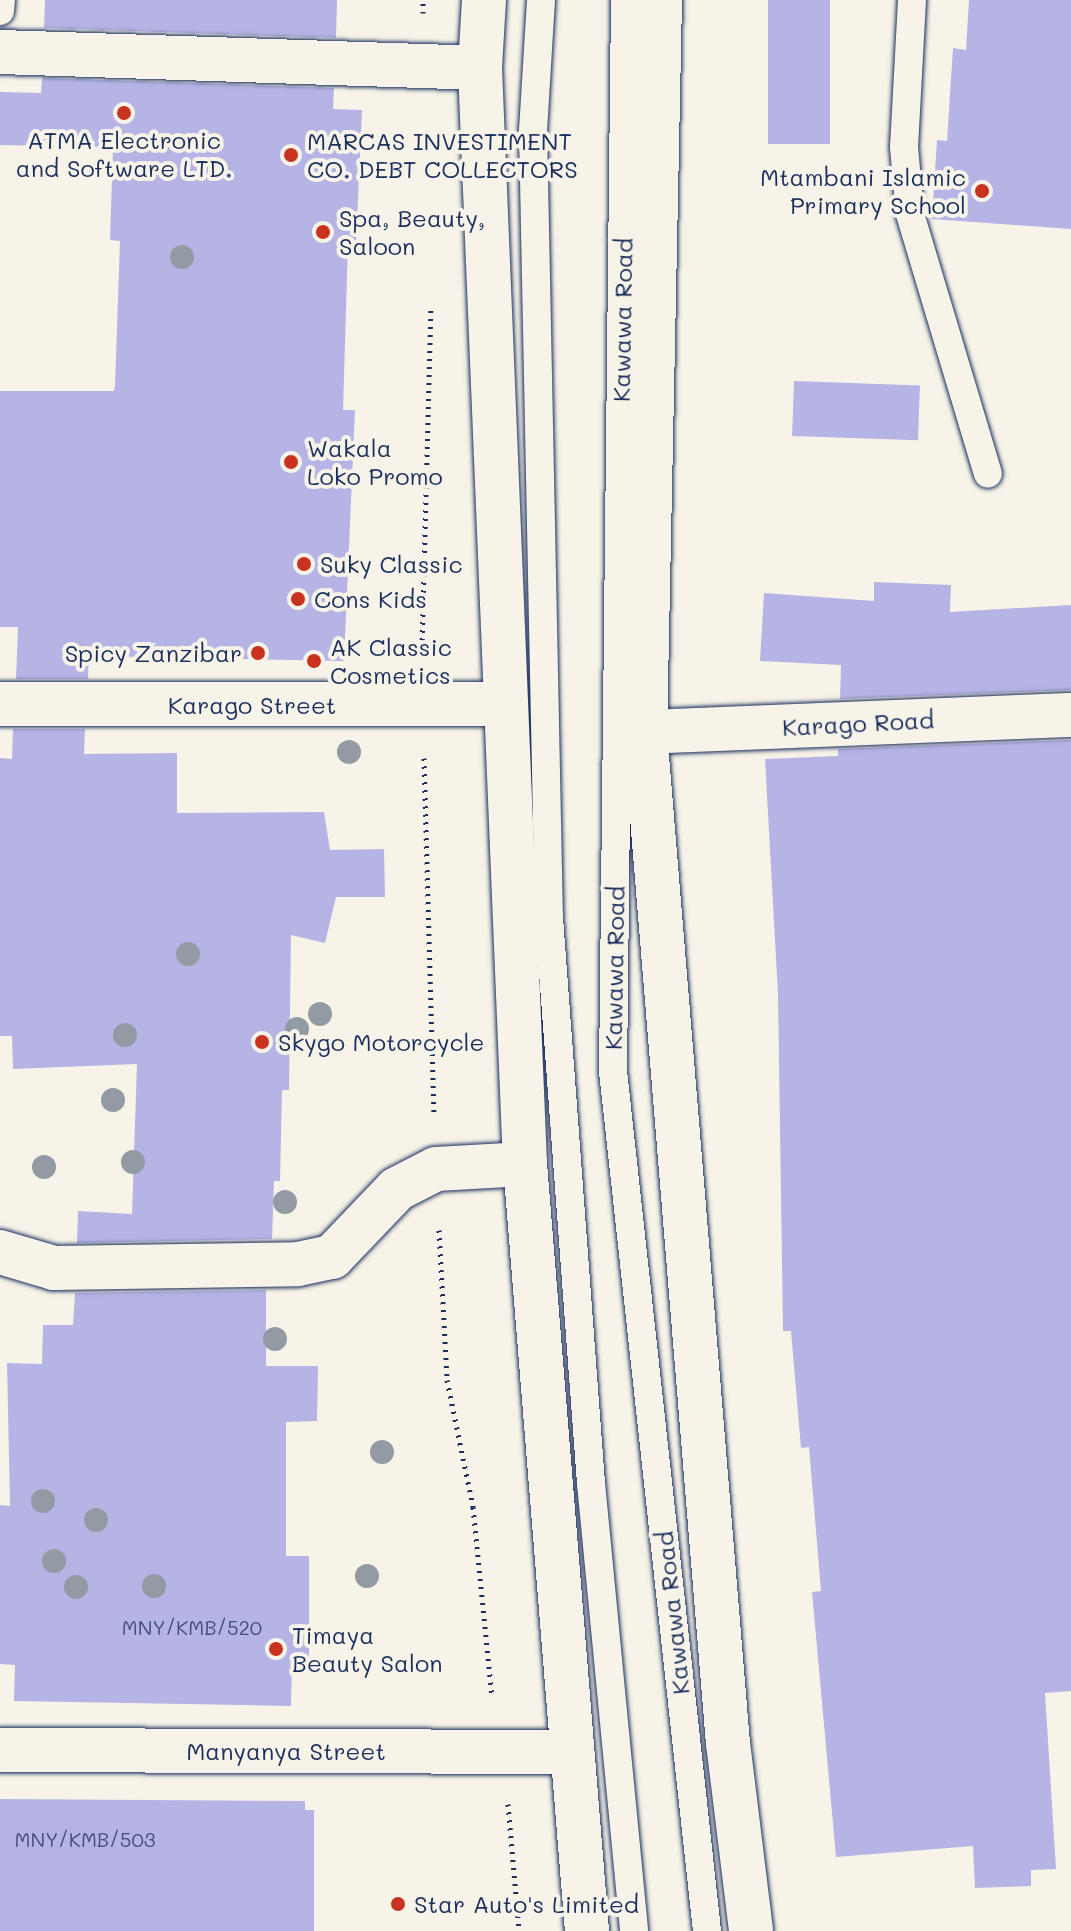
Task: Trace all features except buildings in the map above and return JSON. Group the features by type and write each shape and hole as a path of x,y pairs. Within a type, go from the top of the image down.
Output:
{"main road":[{"path":"484,0 480,68 525,1164 587,1931"},
{"name":"Kawawa Road","path":"660,0 645,732 728,1743 751,1931"},
{"path":"0,52 480,68"},
{"name":"Karago Street","path":"0,704 505,704"},
{"name":"Karago Road","path":"645,732 1071,715"},
{"path":"0,1252 54,1268 298,1264 332,1257 397,1189 436,1169 525,1164"},
{"name":"Manyanya Street","path":"0,1750 572,1752"}],"lane":[{"path":"0,11 1,0"},
{"path":"541,0 533,130 549,918 591,1483 634,1931"},
{"name":"Kawawa Road","path":"625,0 613,1071 707,1931"},
{"path":"912,0 904,147 910,214 988,474"}],"path":[{"path":"421,66 423,0"},
{"path":"431,299 420,706 428,802 436,1169 447,1380 473,1507 481,1619 500,1751 519,1931"}],"place":[{"name":"ATMA Electronic and Software LTD.","path":"124,113"},
{"name":"MARCAS INVESTIMENT CO. DEBT COLLECTORS","path":"291,155"},
{"name":"Mtambani Islamic Primary School","path":"982,191"},
{"name":"Spa, Beauty, Saloon","path":"323,232"},
{"name":"Wakala Loko Promo","path":"291,462"},
{"name":"Suky Classic","path":"304,564"},
{"name":"Cons Kids","path":"298,599"},
{"name":"Spicy Zanzibar","path":"258,653"},
{"name":"AK Classic Cosmetics","path":"314,661"},
{"name":"Skygo Motorcycle","path":"262,1042"},
{"name":"Timaya Beauty Salon","path":"276,1649"},
{"name":"Star Auto's Limited","path":"398,1904"}]}
